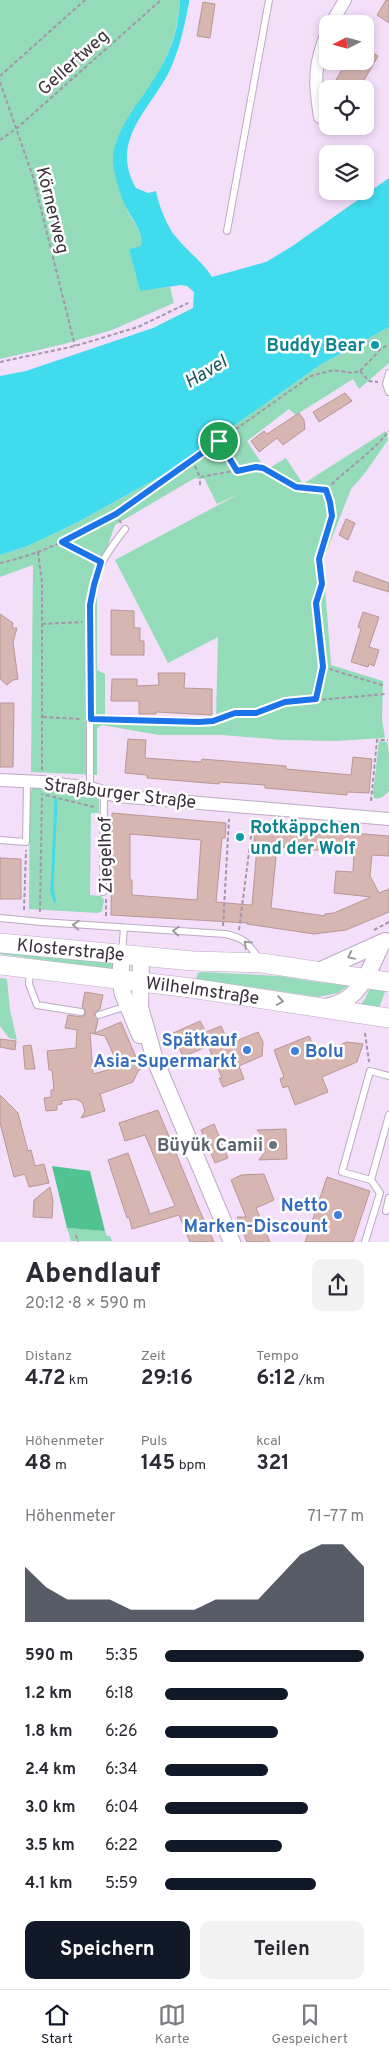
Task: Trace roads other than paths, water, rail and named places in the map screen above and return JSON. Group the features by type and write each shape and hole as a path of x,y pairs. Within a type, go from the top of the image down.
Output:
{"main road":[{"name":"Klosterstraße","path":"0,944 131,956"},
{"name":"Wilhelmstraße","path":"131,956 193,961 262,963 322,970 389,982"},
{"path":"191,988 190,972 193,961"},
{"name":"Klosterstraße","path":"0,964 139,983"},
{"name":"Wilhelmstraße","path":"139,983 191,988 389,1018"}],"street":[{"path":"336,15 345,0"},
{"path":"319,53 315,87 319,111"},
{"name":"Straßburger Straße","path":"0,780 27,783 42,782 90,788 126,797 389,819"},
{"path":"322,970 385,940"},
{"path":"322,1008 344,1001 352,995 366,977 385,940"},
{"path":"131,956 120,980 127,1006 136,1027 155,1060 232,1242"},
{"name":"Wilhelmstraße","path":"131,956 139,983"},
{"path":"139,983 140,1007 155,1060"}],"lane":[{"path":"227,231 270,0"},
{"path":"389,373 386,384 389,392"},
{"path":"90,788 90,605 101,562 124,529"},
{"path":"0,840 26,842 27,783"},
{"name":"Ziegelhof","path":"103,892 104,793"},
{"path":"0,918 225,934 239,937 248,942 262,963"},
{"path":"124,928 131,956"},
{"path":"30,969 29,984 38,1005 81,1012"},
{"path":"99,1015 127,1006"},
{"path":"365,1242 380,1193 371,1180 342,1172 370,1071 389,1076"},
{"path":"371,1180 389,1115"},
{"path":"386,1211 389,1198"}],"water":[{"name":"Havel","path":"180,0 189,0 183,33 173,63 130,137 127,153 129,170 136,188 148,193 156,191 163,215 169,227 212,277 266,262 291,247 358,200 374,200 374,189 389,178 389,327 320,365 170,471 78,522 28,546 0,555 0,376 26,371 153,328 193,308 194,292 187,286 181,285 140,291 129,249 141,246 141,236 123,200 113,162 115,146 123,126 160,70 169,51 176,31"}],"waterway":[{"path":"55,901 52,891 56,800"}],"place":[{"name":"Buddy Bear","path":"375,345"},
{"name":"Rotkäppchen und der Wolf","path":"240,837"},
{"name":"Spätkauf Asia-Supermarkt","path":"247,1050"},
{"name":"Bolu","path":"295,1051"},
{"name":"Büyük Camii","path":"273,1145"},
{"name":"Netto Marken-Discount","path":"338,1215"}]}
